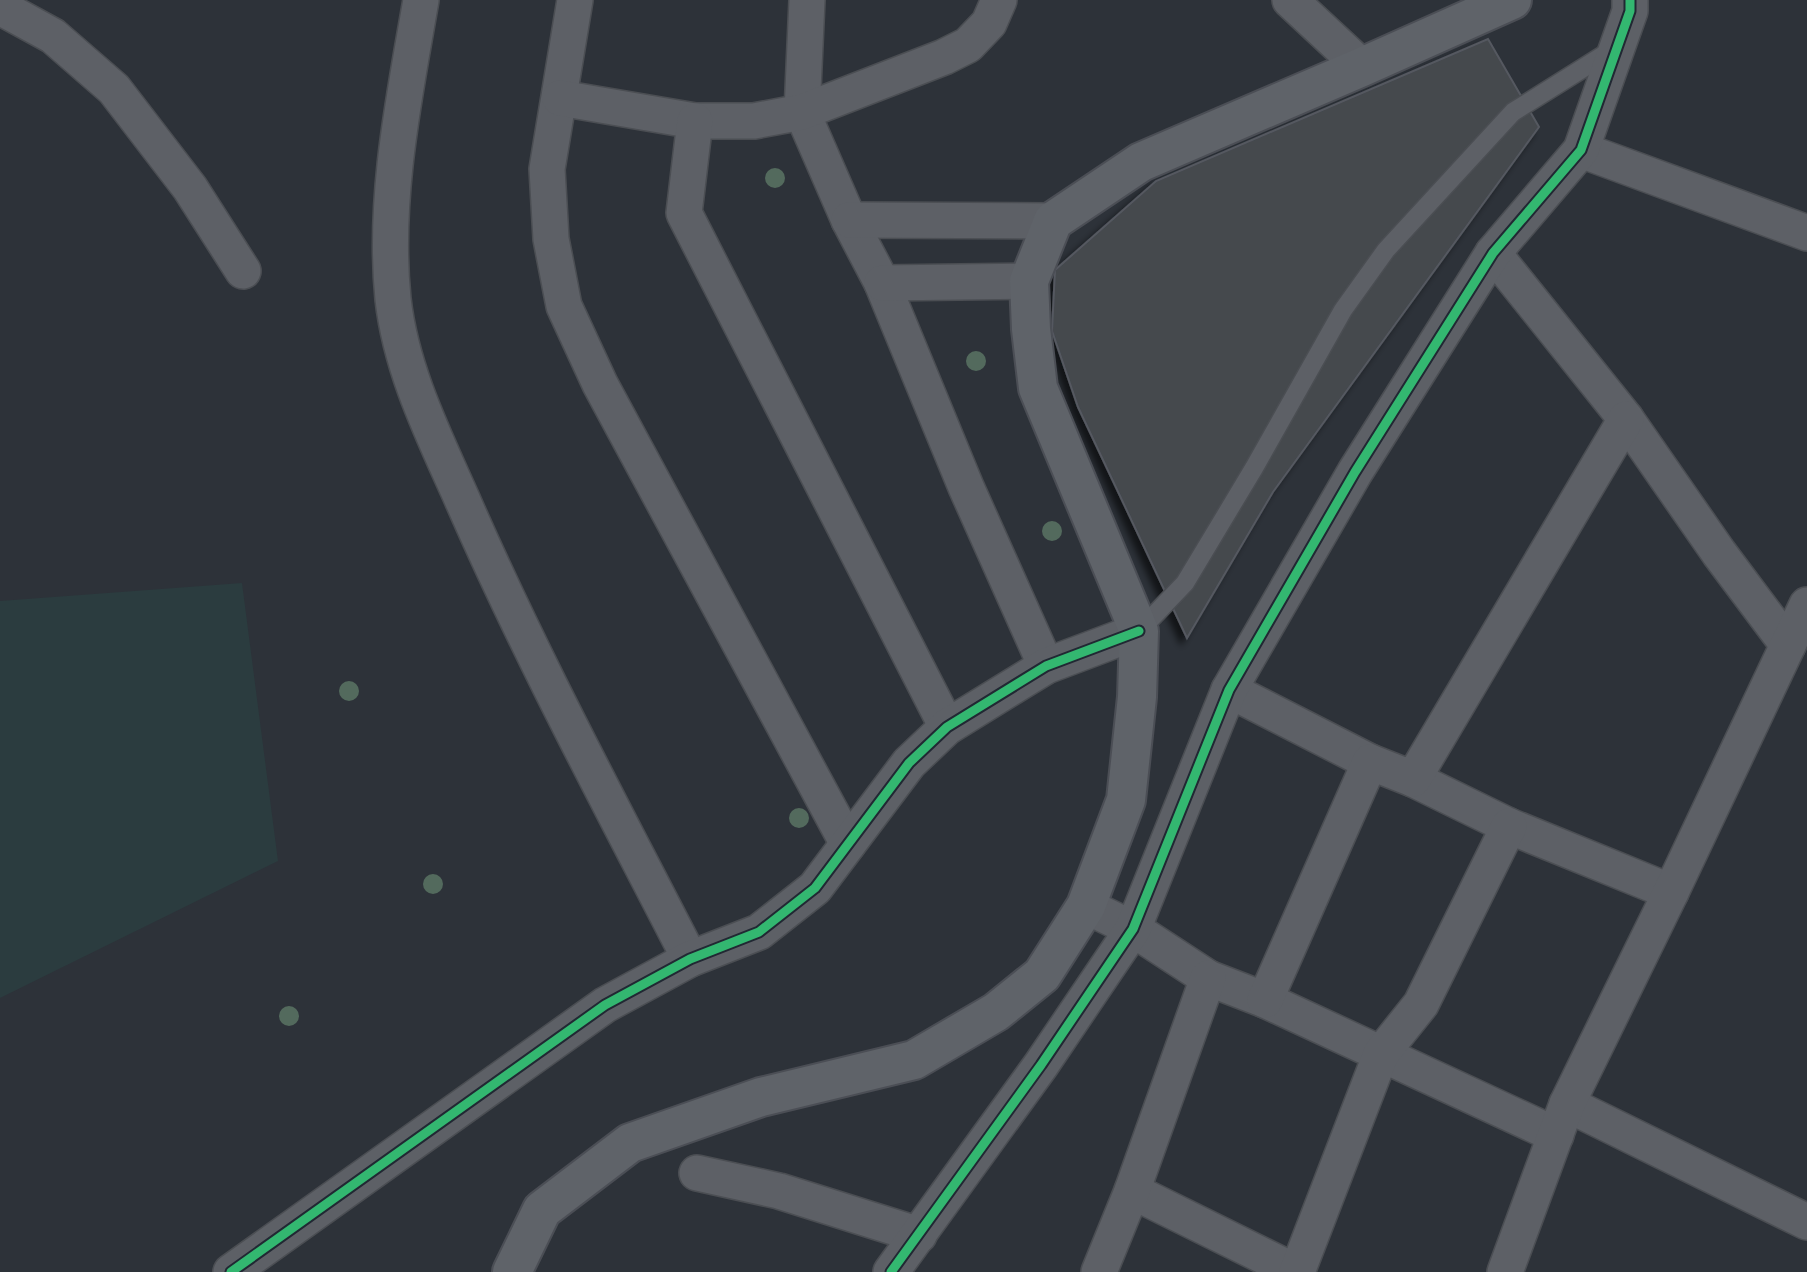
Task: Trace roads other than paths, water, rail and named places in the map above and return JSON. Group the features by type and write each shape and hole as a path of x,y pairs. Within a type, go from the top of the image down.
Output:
{"main road":[{"path":"512,1272 542,1210 630,1143 761,1097 914,1060 996,1012 1042,975 1086,906 1126,800 1137,697 1139,631 1038,388 1031,329 1030,281 1053,221 1141,162 1512,0"}],"street":[{"path":"421,0 390,211 393,300 411,382 481,543 573,731 690,958"},
{"path":"575,0 547,169 551,239 564,306 612,408 848,844"},
{"path":"807,0 802,112 849,220 882,283 966,487 1046,666"},
{"path":"560,98 695,121 754,121 802,112 944,57 968,45 989,23 999,0"},
{"path":"1290,0 1362,67"},
{"path":"891,1272 1041,1065 1133,929 1229,690 1354,472 1493,253 1581,150 1630,11 1630,0"},
{"path":"0,7 53,36 114,89 190,188 243,271"},
{"path":"695,121 684,214 947,727"},
{"path":"1581,150 1807,233"},
{"path":"849,220 1053,221"},
{"path":"1493,253 1626,419 1719,553 1788,645"},
{"path":"882,283 1030,281"},
{"path":"1413,779 1626,419"},
{"path":"1505,1272 1562,1120 1807,605"},
{"path":"231,1272 605,1005 690,958 759,932 815,888 909,763 947,727 1046,666 1139,631"},
{"path":"1229,690 1370,762 1413,779 1509,826 1671,892"},
{"path":"1265,1000 1370,762"},
{"path":"1132,1192 1296,1272 1381,1054 1421,1003 1509,826"},
{"path":"1086,906 1133,929 1209,978 1265,1000 1381,1054 1562,1120 1807,1222"},
{"path":"1099,1272 1132,1192 1209,978"},
{"path":"697,1173 779,1191 919,1235"}],"lane":[{"path":"1139,631 1185,583 1254,468 1343,310 1386,250 1513,112 1618,46"}]}
